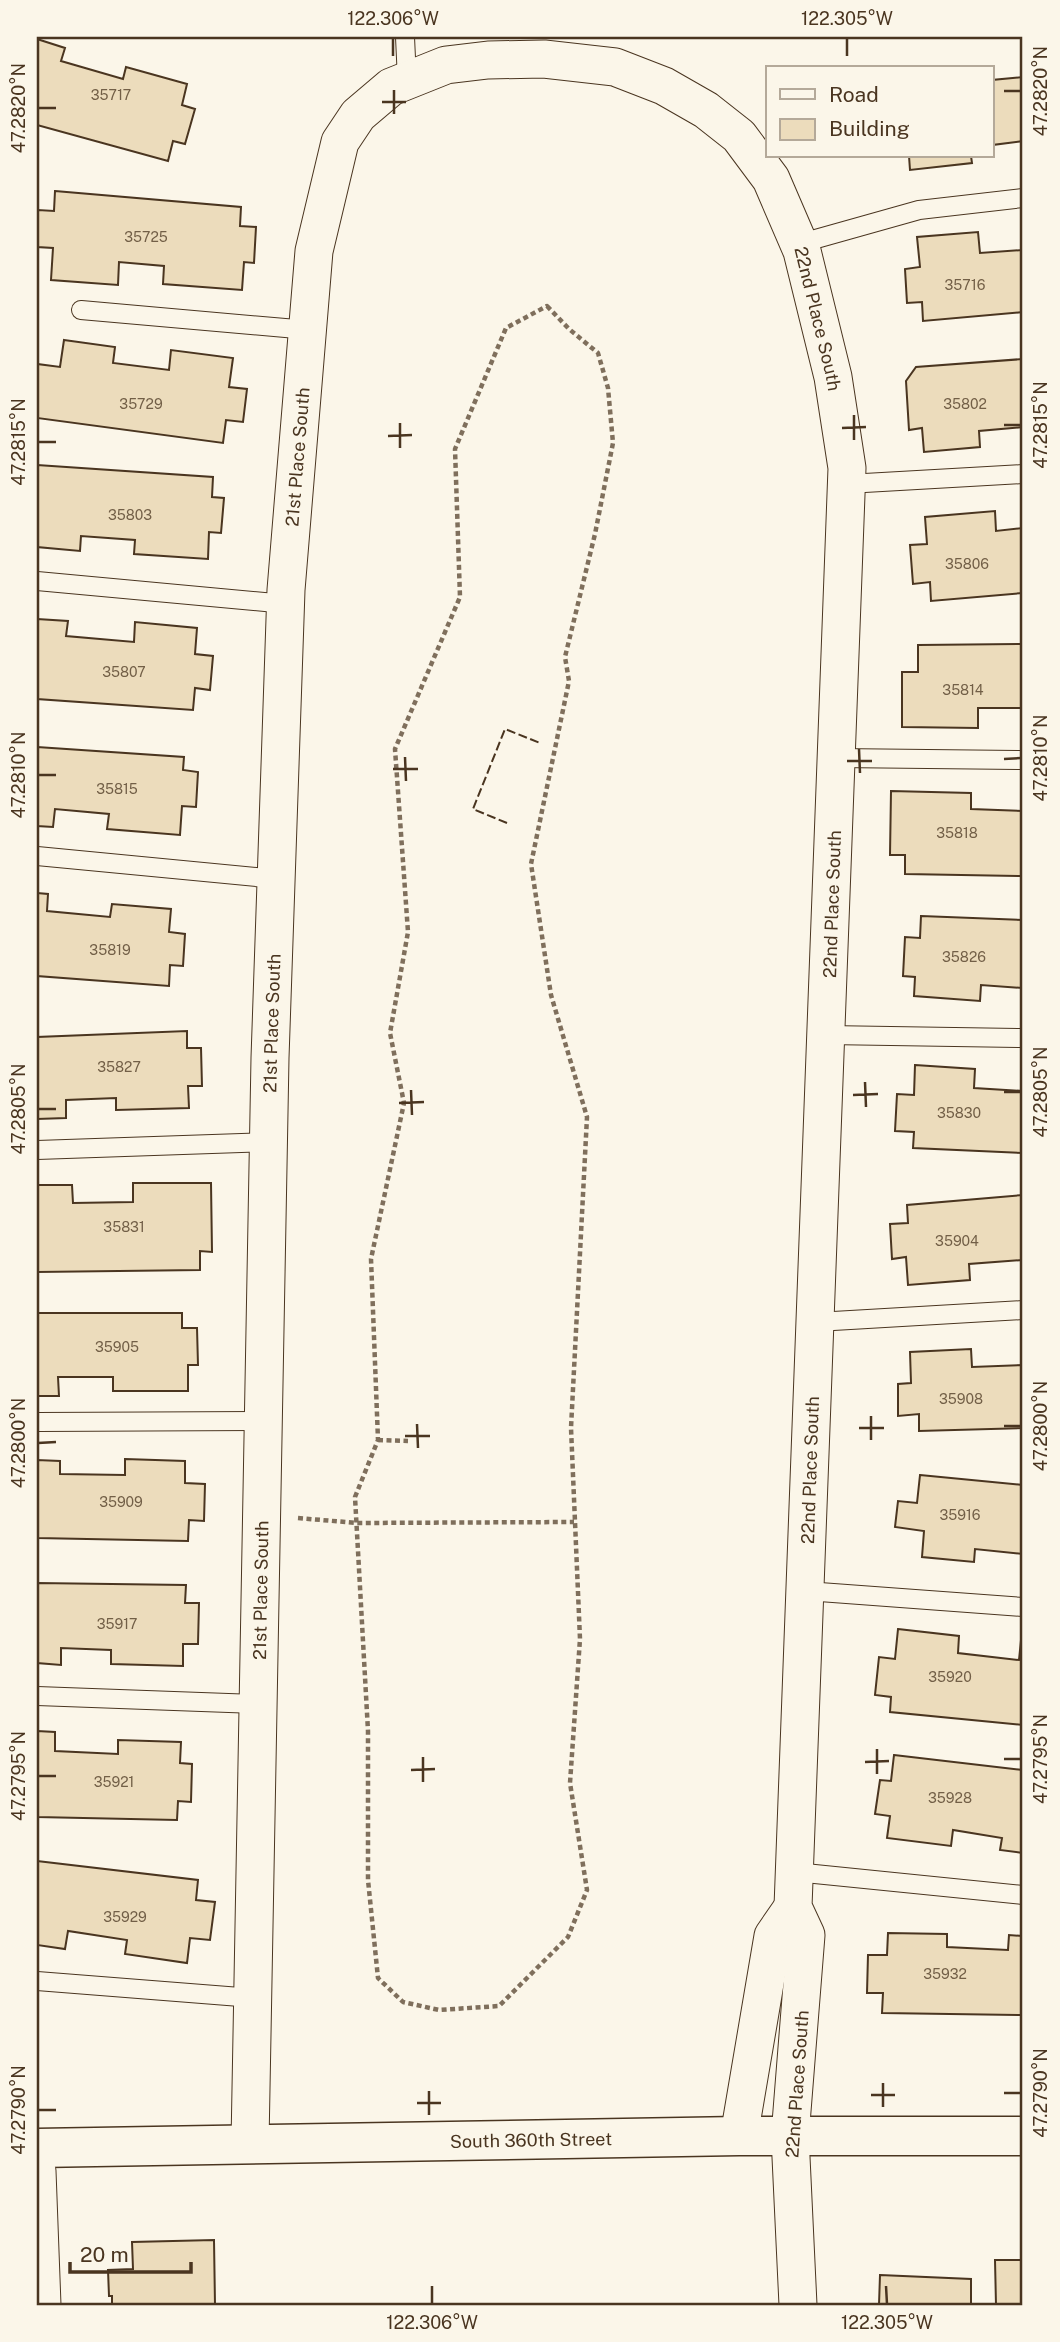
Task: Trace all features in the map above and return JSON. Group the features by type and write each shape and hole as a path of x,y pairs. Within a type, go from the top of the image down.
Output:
{"street":[{"name":"21st Place South","path":"250,2143 276,879 286,604 314,251 340,142 358,115 391,87 446,65 488,60 544,59"},
{"name":"22nd Place South","path":"544,59 615,67 664,86 706,110 739,136 771,179 798,244 833,377 847,468 794,1890 806,1935 790,2136 799,2305"},
{"path":"739,2136 773,1936 794,1890"},
{"name":"South 360th Street","path":"37,2148 739,2136 1023,2136"},
{"path":"37,2171 42,2305"}],"lane":[{"path":"405,37 407,80"},
{"path":"798,244 919,210 1023,198"},
{"path":"81,310 308,330"},
{"path":"847,484 1023,474"},
{"path":"37,581 286,604"},
{"path":"837,758 1023,760"},
{"path":"37,856 276,879"},
{"path":"827,1035 1023,1038"},
{"path":"37,1150 269,1142"},
{"path":"816,1322 1023,1310"},
{"path":"37,1422 264,1421"},
{"path":"806,1591 1023,1607"},
{"path":"37,1696 258,1704"},
{"path":"794,1890 1023,1895"},
{"path":"37,1981 253,1998"}],"path":[{"path":"547,306 598,353 608,388 613,443 595,534 565,657 569,681 531,864 551,995 587,1117 571,1428 574,1522 580,1639 570,1783 587,1889 568,1937 499,2006 439,2010 403,2001 378,1978 368,1880 368,1731 355,1497 378,1440 371,1259 404,1103 390,1033 408,932 395,749 460,597 455,449 506,328 547,306"},
{"path":"378,1440 408,1441"},
{"path":"262,1516 357,1522 574,1522"}],"building":[{"path":"37,39 65,48 61,61 123,79 126,67 187,84 182,105 195,109 185,144 173,141 168,161 37,125"},
{"path":"1023,77 1023,141 993,145 993,80"},
{"path":"909,158 971,158 972,163 910,170"},
{"path":"55,191 241,207 240,226 256,227 254,263 244,262 242,290 163,284 164,266 119,262 118,285 51,280 53,248 37,247 37,223 38,210 54,211"},
{"path":"978,232 980,253 1023,250 1023,312 923,321 922,302 907,303 905,269 920,267 917,237"},
{"path":"64,340 115,347 113,363 169,370 171,350 233,358 229,387 247,389 243,422 226,420 223,443 37,418 37,364 60,367"},
{"path":"1023,359 1023,427 979,431 980,447 924,452 922,428 909,430 906,381 916,367"},
{"path":"37,465 213,477 212,497 224,498 221,533 209,532 208,559 134,554 135,540 81,536 80,551 37,547"},
{"path":"995,511 996,531 1023,528 1023,593 931,601 930,582 913,584 910,545 927,544 925,517"},
{"path":"37,619 68,621 66,636 134,642 135,622 197,628 195,654 213,656 210,690 195,688 193,710 37,699"},
{"path":"1023,644 1023,708 978,708 978,728 902,727 902,672 918,672 918,645"},
{"path":"37,747 184,757 183,770 198,772 196,807 182,806 180,835 107,829 109,814 55,809 53,827 37,826"},
{"path":"891,791 971,793 971,809 1023,811 1023,876 905,874 905,855 890,855"},
{"path":"37,893 48,894 47,911 110,917 112,904 171,909 169,932 185,934 183,966 170,965 169,986 37,976"},
{"path":"921,916 1023,920 1023,988 981,985 980,1001 914,996 915,977 903,976 905,937 920,938"},
{"path":"187,1031 187,1048 201,1048 202,1086 188,1086 189,1108 116,1110 116,1098 66,1100 66,1118 37,1119 37,1037"},
{"path":"915,1065 975,1069 974,1088 1023,1091 1023,1153 913,1148 914,1132 895,1131 897,1094 914,1095"},
{"path":"133,1183 211,1183 212,1252 200,1251 200,1270 37,1272 37,1185 72,1185 73,1203 133,1202"},
{"path":"1023,1195 1023,1260 969,1264 970,1280 908,1285 906,1257 892,1259 890,1224 908,1223 907,1205"},
{"path":"37,1313 182,1313 182,1328 197,1328 198,1365 188,1365 188,1391 113,1391 113,1377 58,1377 59,1396 37,1396"},
{"path":"971,1349 972,1367 1023,1365 1023,1428 919,1431 919,1414 898,1416 898,1384 911,1383 910,1352"},
{"path":"125,1459 185,1461 185,1483 205,1484 204,1521 189,1520 188,1541 37,1538 37,1460 60,1461 60,1474 125,1475"},
{"path":"920,1475 1023,1485 1023,1554 975,1549 974,1562 922,1557 924,1531 895,1527 898,1501 917,1503"},
{"path":"37,1583 186,1585 185,1603 199,1603 198,1644 183,1644 183,1666 111,1664 111,1650 61,1648 61,1665 37,1663"},
{"path":"898,1629 959,1636 958,1653 1019,1660 1021,1640 1023,1641 1023,1725 890,1712 891,1697 875,1695 879,1657 895,1659"},
{"path":"37,1731 55,1732 55,1751 118,1754 118,1740 181,1742 180,1763 192,1764 191,1802 178,1801 177,1820 37,1817"},
{"path":"894,1755 1023,1770 1023,1853 1000,1850 1002,1838 953,1830 951,1846 887,1838 890,1816 875,1814 880,1780 891,1781"},
{"path":"37,1861 198,1880 196,1900 215,1902 210,1940 190,1938 187,1963 125,1954 127,1940 68,1931 65,1949 37,1945"},
{"path":"888,1933 947,1934 947,1947 1008,1950 1009,1935 1023,1936 1023,2015 882,2013 883,1993 867,1993 868,1955 887,1955"},
{"path":"214,2240 215,2305 112,2305 108,2270 133,2269 132,2242"},
{"path":"995,2260 1023,2260 1023,2305 996,2305"},
{"path":"880,2275 971,2279 971,2305 879,2305"}],"fence":[{"path":"507,823 473,809 505,729 540,743"}]}
